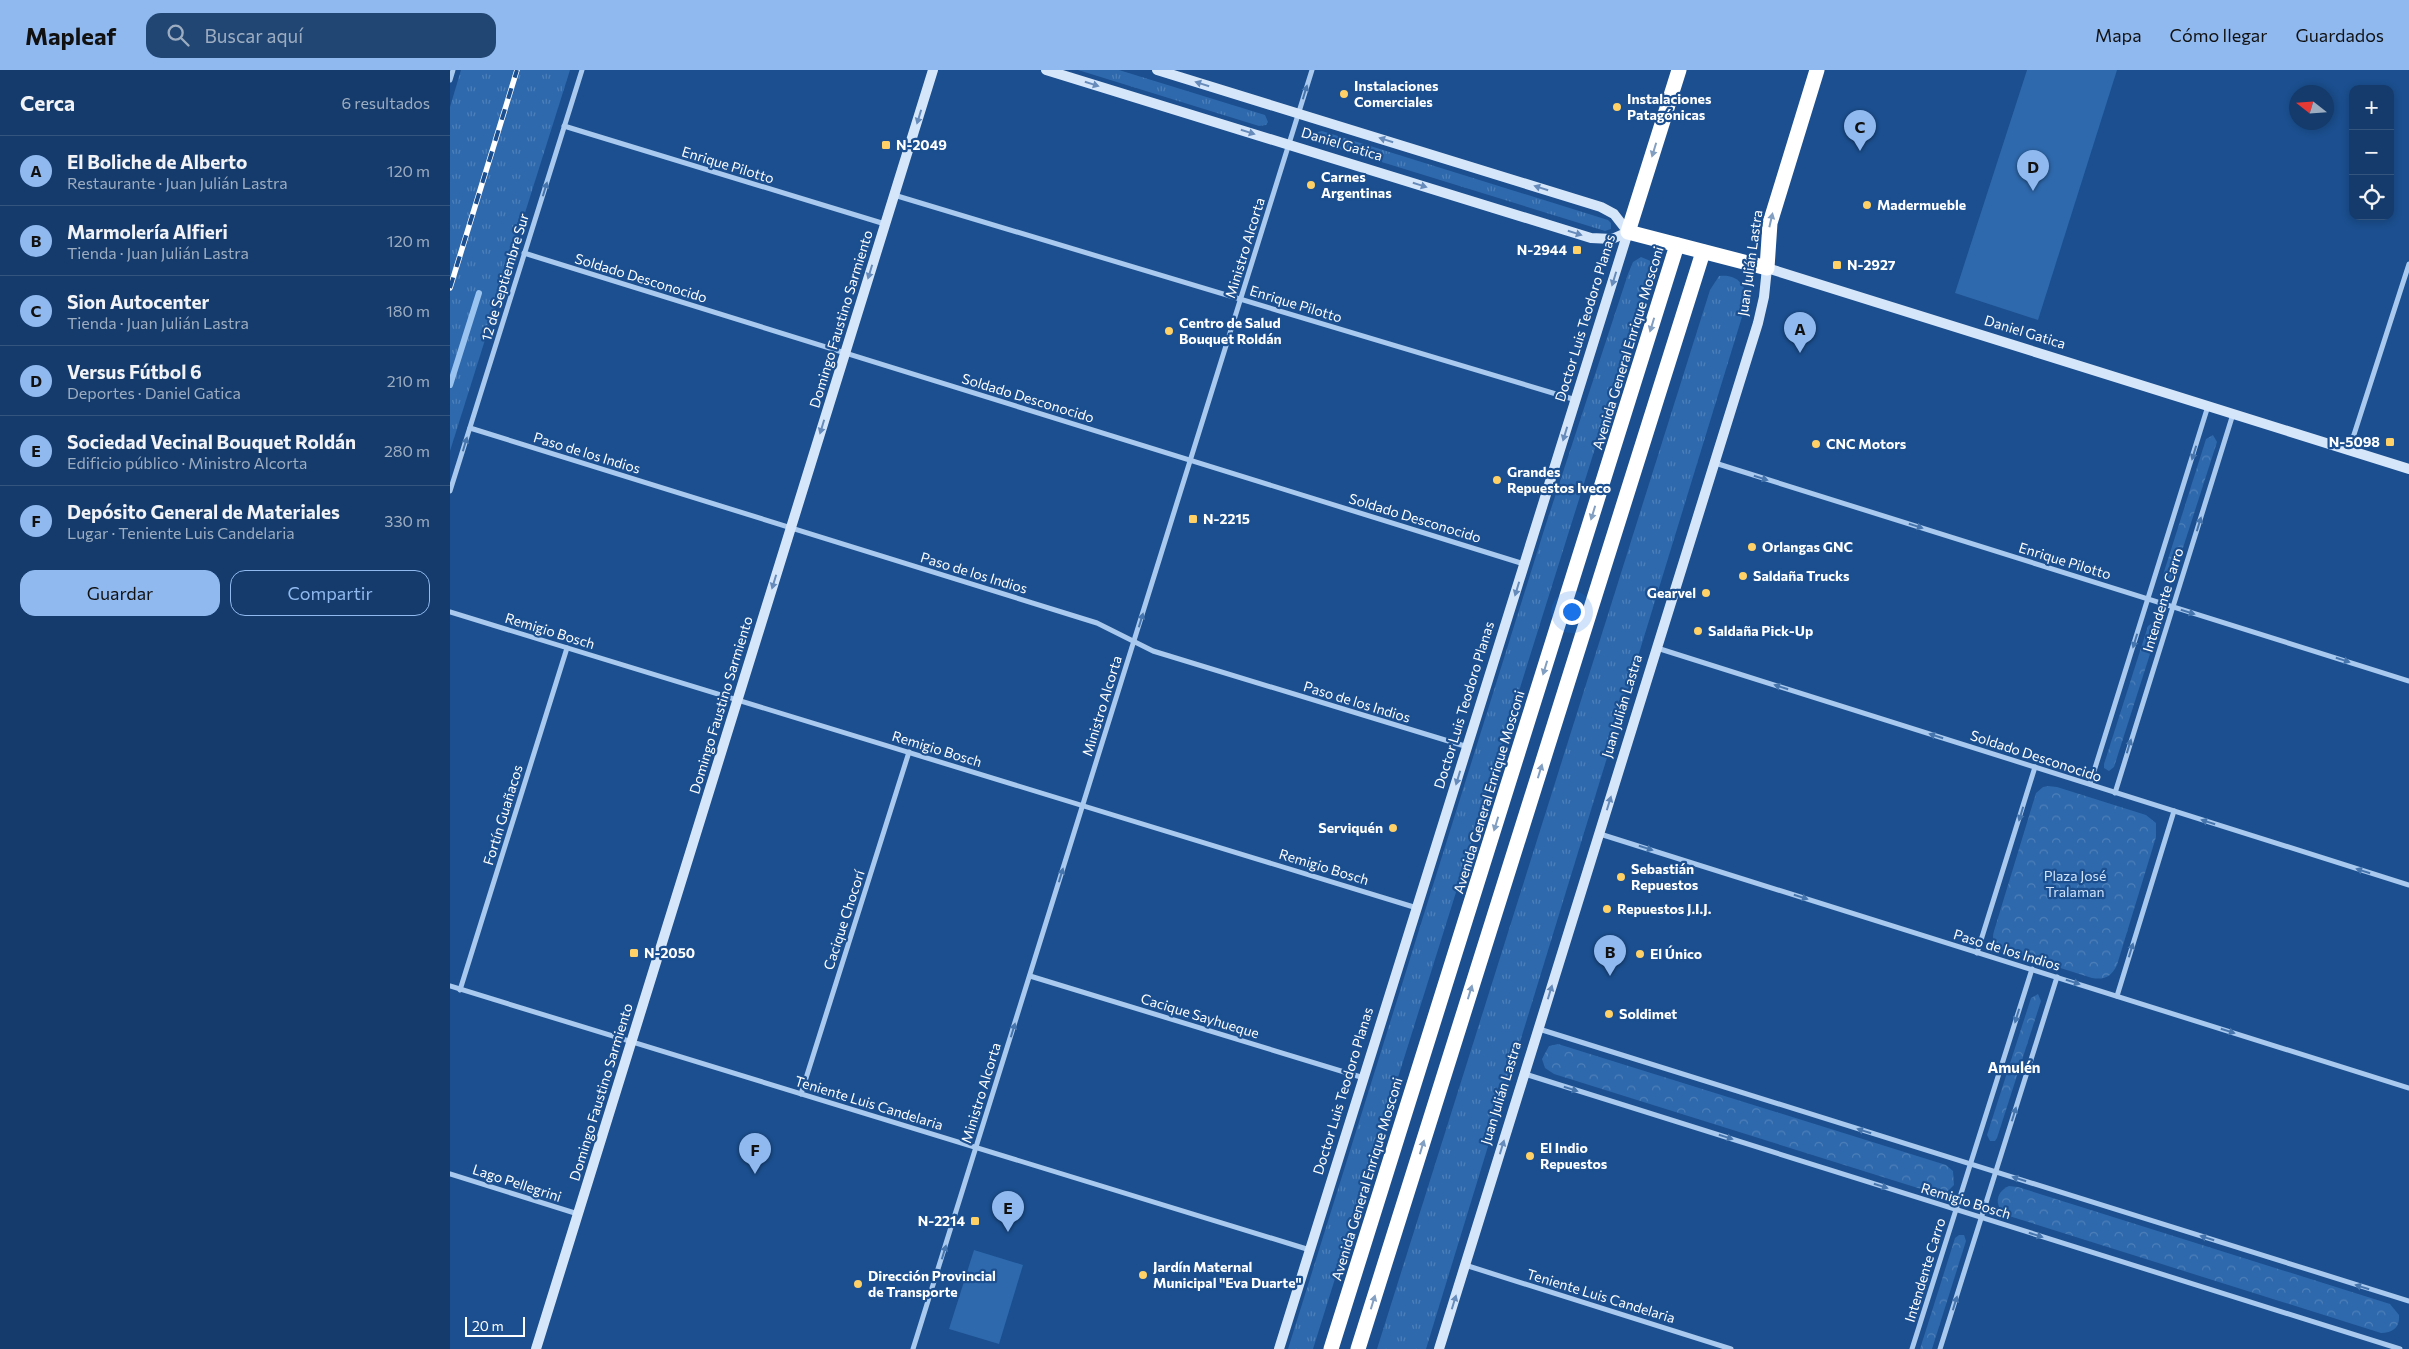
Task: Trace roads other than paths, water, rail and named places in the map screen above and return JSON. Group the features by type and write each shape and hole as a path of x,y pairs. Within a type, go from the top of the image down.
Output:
{"highway":[{"name":"Doctor Luis Teodoro Planas","path":"1628,232 1679,70"},
{"name":"Juan Julián Lastra","path":"1767,268 1770,223 1817,70"},
{"name":"Daniel Gatica","path":"1628,232 1767,268"},
{"name":"Avenida General Enrique Mosconi","path":"1331,1349 1678,245"},
{"path":"1358,1349 1703,252"}],"main road":[{"name":"Domingo Faustino Sarmiento","path":"536,1349 933,70"},
{"name":"Daniel Gatica","path":"1046,70 1598,240 1612,240 1628,232 1614,214 1602,207 1157,70"},
{"name":"Doctor Luis Teodoro Planas","path":"1279,1349 1628,232"},
{"name":"Daniel Gatica","path":"1767,268 2409,470"},
{"name":"Juan Julián Lastra","path":"1439,1349 1758,323 1764,297 1767,268"}],"street":[{"path":"450,80 453,70"},
{"name":"12 de Septiembre Sur","path":"450,491 582,70"},
{"name":"Ministro Alcorta","path":"913,1349 1312,70"},
{"name":"Enrique Pilotto","path":"564,126 885,224"},
{"name":"Enrique Pilotto","path":"894,195 1576,400"},
{"name":"Soldado Desconocido","path":"524,253 1525,564"},
{"path":"2349,451 2409,264"},
{"name":"Intendente Carro","path":"2090,784 2208,406"},
{"name":"Intendente Carro","path":"2115,793 2233,414"},
{"name":"Paso de los Indios","path":"470,428 1097,623 1163,655 1468,747"},
{"name":"Enrique Pilotto","path":"1714,463 2409,681"},
{"name":"Remigio Bosch","path":"450,612 1418,908"},
{"name":"Fortín Guañacos","path":"460,990 567,648"},
{"name":"Soldado Desconocido","path":"1657,648 2409,885"},
{"name":"Cacique Chocorí","path":"801,1094 910,752"},
{"path":"1977,953 2035,767"},
{"path":"2117,996 2174,811"},
{"name":"Paso de los Indios","path":"1599,834 2409,1088"},
{"name":"Intendente Carro","path":"1912,1349 2032,970"},
{"name":"Cacique Sayhueque","path":"1030,976 1364,1079"},
{"path":"1940,1349 2057,977"},
{"name":"Teniente Luis Candelaria","path":"450,986 1310,1250"},
{"path":"1538,1029 2409,1301"},
{"name":"Remigio Bosch","path":"1524,1074 2400,1349"},
{"name":"Lago Pellegrini","path":"450,1174 578,1214"},
{"name":"Teniente Luis Candelaria","path":"1465,1265 1731,1349"}],"waterway":[{"path":"450,385 479,293"}],"railway":[{"path":"450,288 517,70"}],"place":[{"name":"Instalaciones Comerciales","path":"1344,94"},
{"name":"Instalaciones Patagónicas","path":"1617,107"},
{"name":"N-2049","path":"886,145"},
{"name":"Sion Autocenter","path":"1860,151"},
{"name":"Carnes Argentinas","path":"1311,185"},
{"name":"Versus Fútbol 6","path":"2033,191"},
{"name":"Madermueble","path":"1867,205"},
{"name":"N-2944","path":"1577,250"},
{"name":"N-2927","path":"1837,265"},
{"name":"Centro de Salud Bouquet Roldán","path":"1169,331"},
{"name":"El Boliche de Alberto","path":"1800,353"},
{"name":"N-5098","path":"2390,442"},
{"name":"CNC Motors","path":"1816,444"},
{"name":"Grandes Repuestos Iveco","path":"1497,480"},
{"name":"N-2215","path":"1193,519"},
{"name":"Orlangas GNC","path":"1752,547"},
{"name":"Saldaña Trucks","path":"1743,576"},
{"name":"Gearvel","path":"1706,593"},
{"name":"Saldaña Pick-Up","path":"1698,631"},
{"name":"Serviquén","path":"1393,828"},
{"name":"Sebastián Repuestos","path":"1621,877"},
{"name":"Repuestos J.I.J.","path":"1607,909"},
{"name":"N-2050","path":"634,953"},
{"name":"El Único","path":"1640,954"},
{"name":"Marmolería Alfieri","path":"1610,976"},
{"name":"Soldimet","path":"1609,1014"},
{"name":"El Indio Repuestos","path":"1530,1156"},
{"name":"Depósito General de Materiales","path":"755,1174"},
{"name":"N-2214","path":"975,1221"},
{"name":"Sociedad Vecinal Bouquet Roldán","path":"1008,1232"},
{"name":"Jardín Maternal Municipal \"Eva Duarte\"","path":"1143,1275"},
{"name":"Dirección Provincial de Transporte","path":"858,1284"}],"district":[{"name":"Amulén","path":"2014,1068"}],"park label":[{"name":"Plaza José Tralaman","path":"2075,884"}]}
